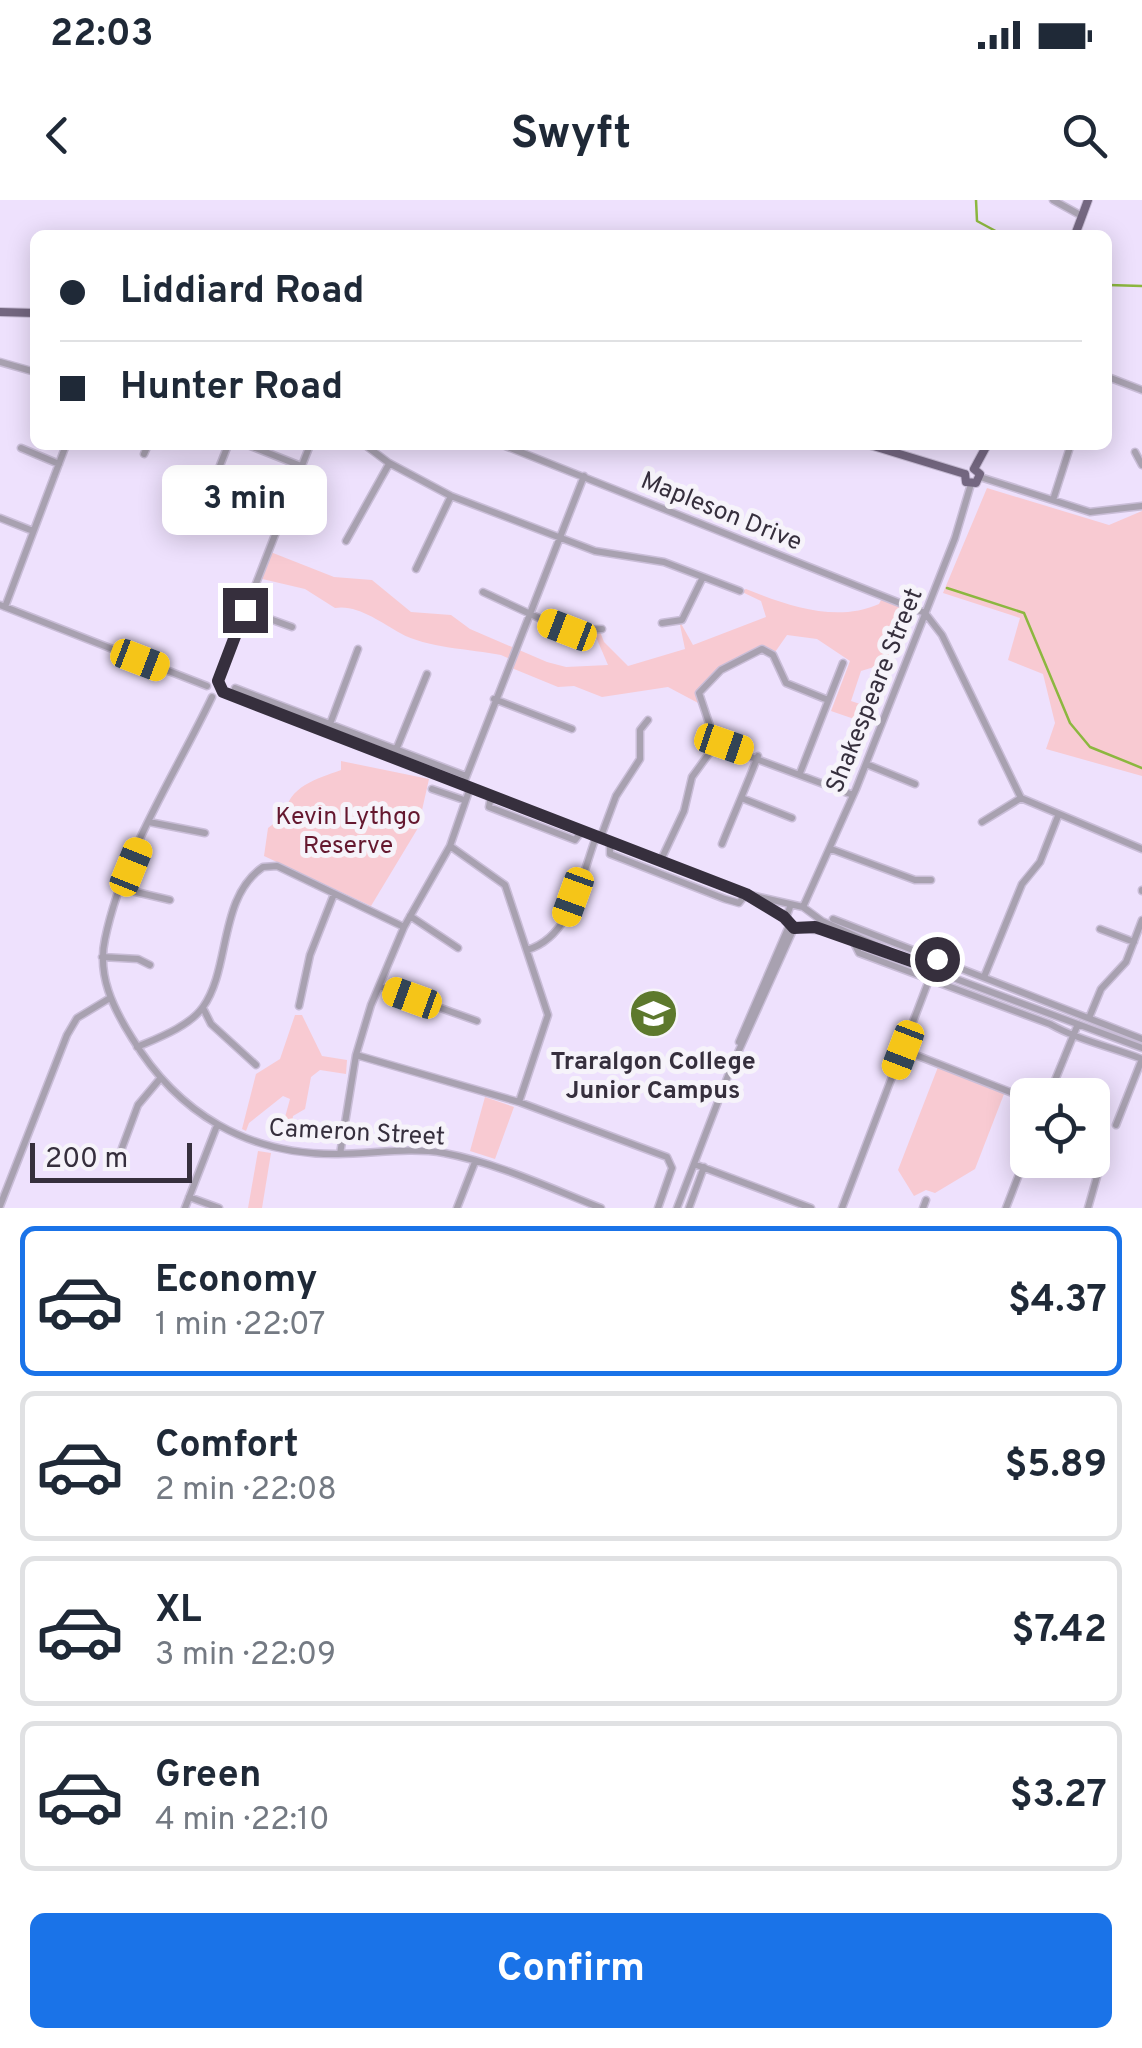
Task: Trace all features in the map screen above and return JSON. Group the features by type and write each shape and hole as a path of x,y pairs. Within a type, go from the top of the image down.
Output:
{"main road":[{"path":"1076,230 1088,200"},
{"path":"0,312 30,313"},
{"path":"886,450 964,474 977,473"},
{"path":"964,474 971,484 984,450"}],"street":[{"path":"1053,200 1082,216"},
{"path":"0,362 30,371"},
{"path":"1112,379 1142,390"},
{"path":"21,448 59,464"},
{"path":"64,450 2,606 207,686 212,697"},
{"path":"144,454 146,450"},
{"path":"214,481 226,450"},
{"path":"261,450 301,466"},
{"path":"207,686 218,681 308,450"},
{"path":"372,450 451,496 595,551 664,562 740,592"},
{"name":"Mapleson Drive","path":"516,450 926,614"},
{"path":"1053,500 1069,450"},
{"path":"1135,452 1142,465"},
{"path":"346,542 389,463"},
{"path":"977,473 1104,513 1142,506"},
{"path":"340,1154 356,1055 379,986 404,927 450,846 467,787 466,776 584,476"},
{"name":"Shakespeare Street","path":"795,927 854,795 926,614 971,484"},
{"path":"416,570 451,496"},
{"path":"0,518 32,531"},
{"path":"662,623 682,620 702,577"},
{"path":"484,592 567,630 602,629"},
{"path":"245,610 292,627"},
{"path":"926,614 942,636 1021,798 1142,849"},
{"path":"330,724 358,649"},
{"path":"716,744 700,692 721,670 762,649 773,655 786,683 828,700"},
{"path":"800,773 843,663"},
{"path":"396,750 427,674"},
{"path":"218,681 223,692 660,862 746,894 805,909 902,957"},
{"path":"235,688 466,776"},
{"path":"150,965 138,959 102,957 122,888 168,776 212,697 223,692"},
{"path":"494,699 572,729"},
{"path":"527,950 545,944 562,928 616,796 640,758 640,730 648,720"},
{"path":"716,744 758,756 854,795"},
{"path":"660,862 684,811 692,777 716,744"},
{"path":"722,844 758,756"},
{"path":"866,764 915,784"},
{"path":"432,789 464,800"},
{"path":"744,798 792,818"},
{"path":"982,822 1021,798"},
{"path":"984,977 1022,884 1040,862 1058,816"},
{"path":"149,822 205,833"},
{"path":"610,842 610,854 739,903 746,894"},
{"path":"450,846 505,885 548,1015 519,1102"},
{"path":"830,849 915,880 931,880"},
{"path":"137,1047 169,1033 203,1008 237,902 250,876 263,867 278,866 404,927"},
{"path":"122,888 170,900"},
{"path":"300,1006 310,954 334,894"},
{"path":"746,894 795,927 902,957 1084,1023 1142,1038"},
{"path":"784,917 790,906"},
{"path":"410,916 458,948"},
{"path":"833,920 984,977 1142,1048"},
{"path":"1055,1078 1071,1037 1084,1023 1101,989 1122,968 1142,920"},
{"path":"677,1208 732,1068 750,1009 795,927"},
{"path":"1100,929 1134,942"},
{"path":"853,942 859,953 1050,1024 1071,1037 1142,1059 1116,1125"},
{"name":"Cameron Street","path":"102,957 110,998 137,1047 159,1080 216,1128 256,1144 340,1154 431,1152 475,1162 601,1208"},
{"path":"842,1208 937,959"},
{"path":"379,986 477,1021"},
{"path":"0,1206 67,1035 77,1018 110,998"},
{"path":"203,1008 211,1024 256,1065"},
{"path":"903,1050 1010,1092"},
{"path":"356,1055 519,1102 672,1161 658,1208"},
{"path":"122,1148 138,1105 159,1080"},
{"path":"185,1208 216,1128"},
{"path":"457,1208 475,1162"},
{"path":"694,1164 811,1208"},
{"path":"689,1208 704,1168"},
{"path":"1006,1208 1018,1178"},
{"path":"1088,1208 1097,1178"},
{"path":"189,1197 219,1208"}],"green space":[{"path":"987,488 1109,525 1142,511 1142,776 1046,749 1055,723 1043,674 1008,660 1020,618 943,593"},
{"path":"268,551 334,577 372,580 411,612 451,615 470,629 566,667 608,665 593,630 599,629 604,642 628,666 685,649 679,620 693,645 766,617 761,601 740,591 746,589 795,606 829,612 863,610 879,604 883,596 910,607 887,672 874,667 861,671 851,701 863,705 857,720 831,711 850,661 817,639 787,635 773,655 766,650 727,666 701,693 700,704 668,687 602,697 574,686 558,687 507,666 510,659 501,655 411,638 360,612 335,608 305,589 258,578"},
{"name":"Kevin Lythgo Reserve","path":"341,761 429,779 418,828 371,906 264,856 268,828 285,815 292,797 305,785 341,770"},
{"path":"295,1015 302,1015 322,1056 347,1060 346,1074 320,1070 311,1077 305,1109 293,1116 289,1141 279,1139 290,1099 283,1096 249,1123 246,1131 242,1129 256,1074 280,1059"},
{"path":"938,1067 1004,1094 975,1169 935,1193 926,1190 914,1196 898,1170"},
{"path":"485,1097 514,1107 495,1159 470,1151"},
{"path":"258,1151 271,1153 262,1208 248,1208"}],"waterway":[{"path":"976,200 977,221 994,230"},
{"path":"1112,285 1142,286"},
{"path":"947,588 1024,613 1070,723 1090,747 1142,768"}],"place":[{"name":"Traralgon College Junior Campus","path":"653,1014"}],"route":[{"path":"245,610 218,681 223,692 746,894 784,917 794,928 815,927 934,969 937,959"}]}
